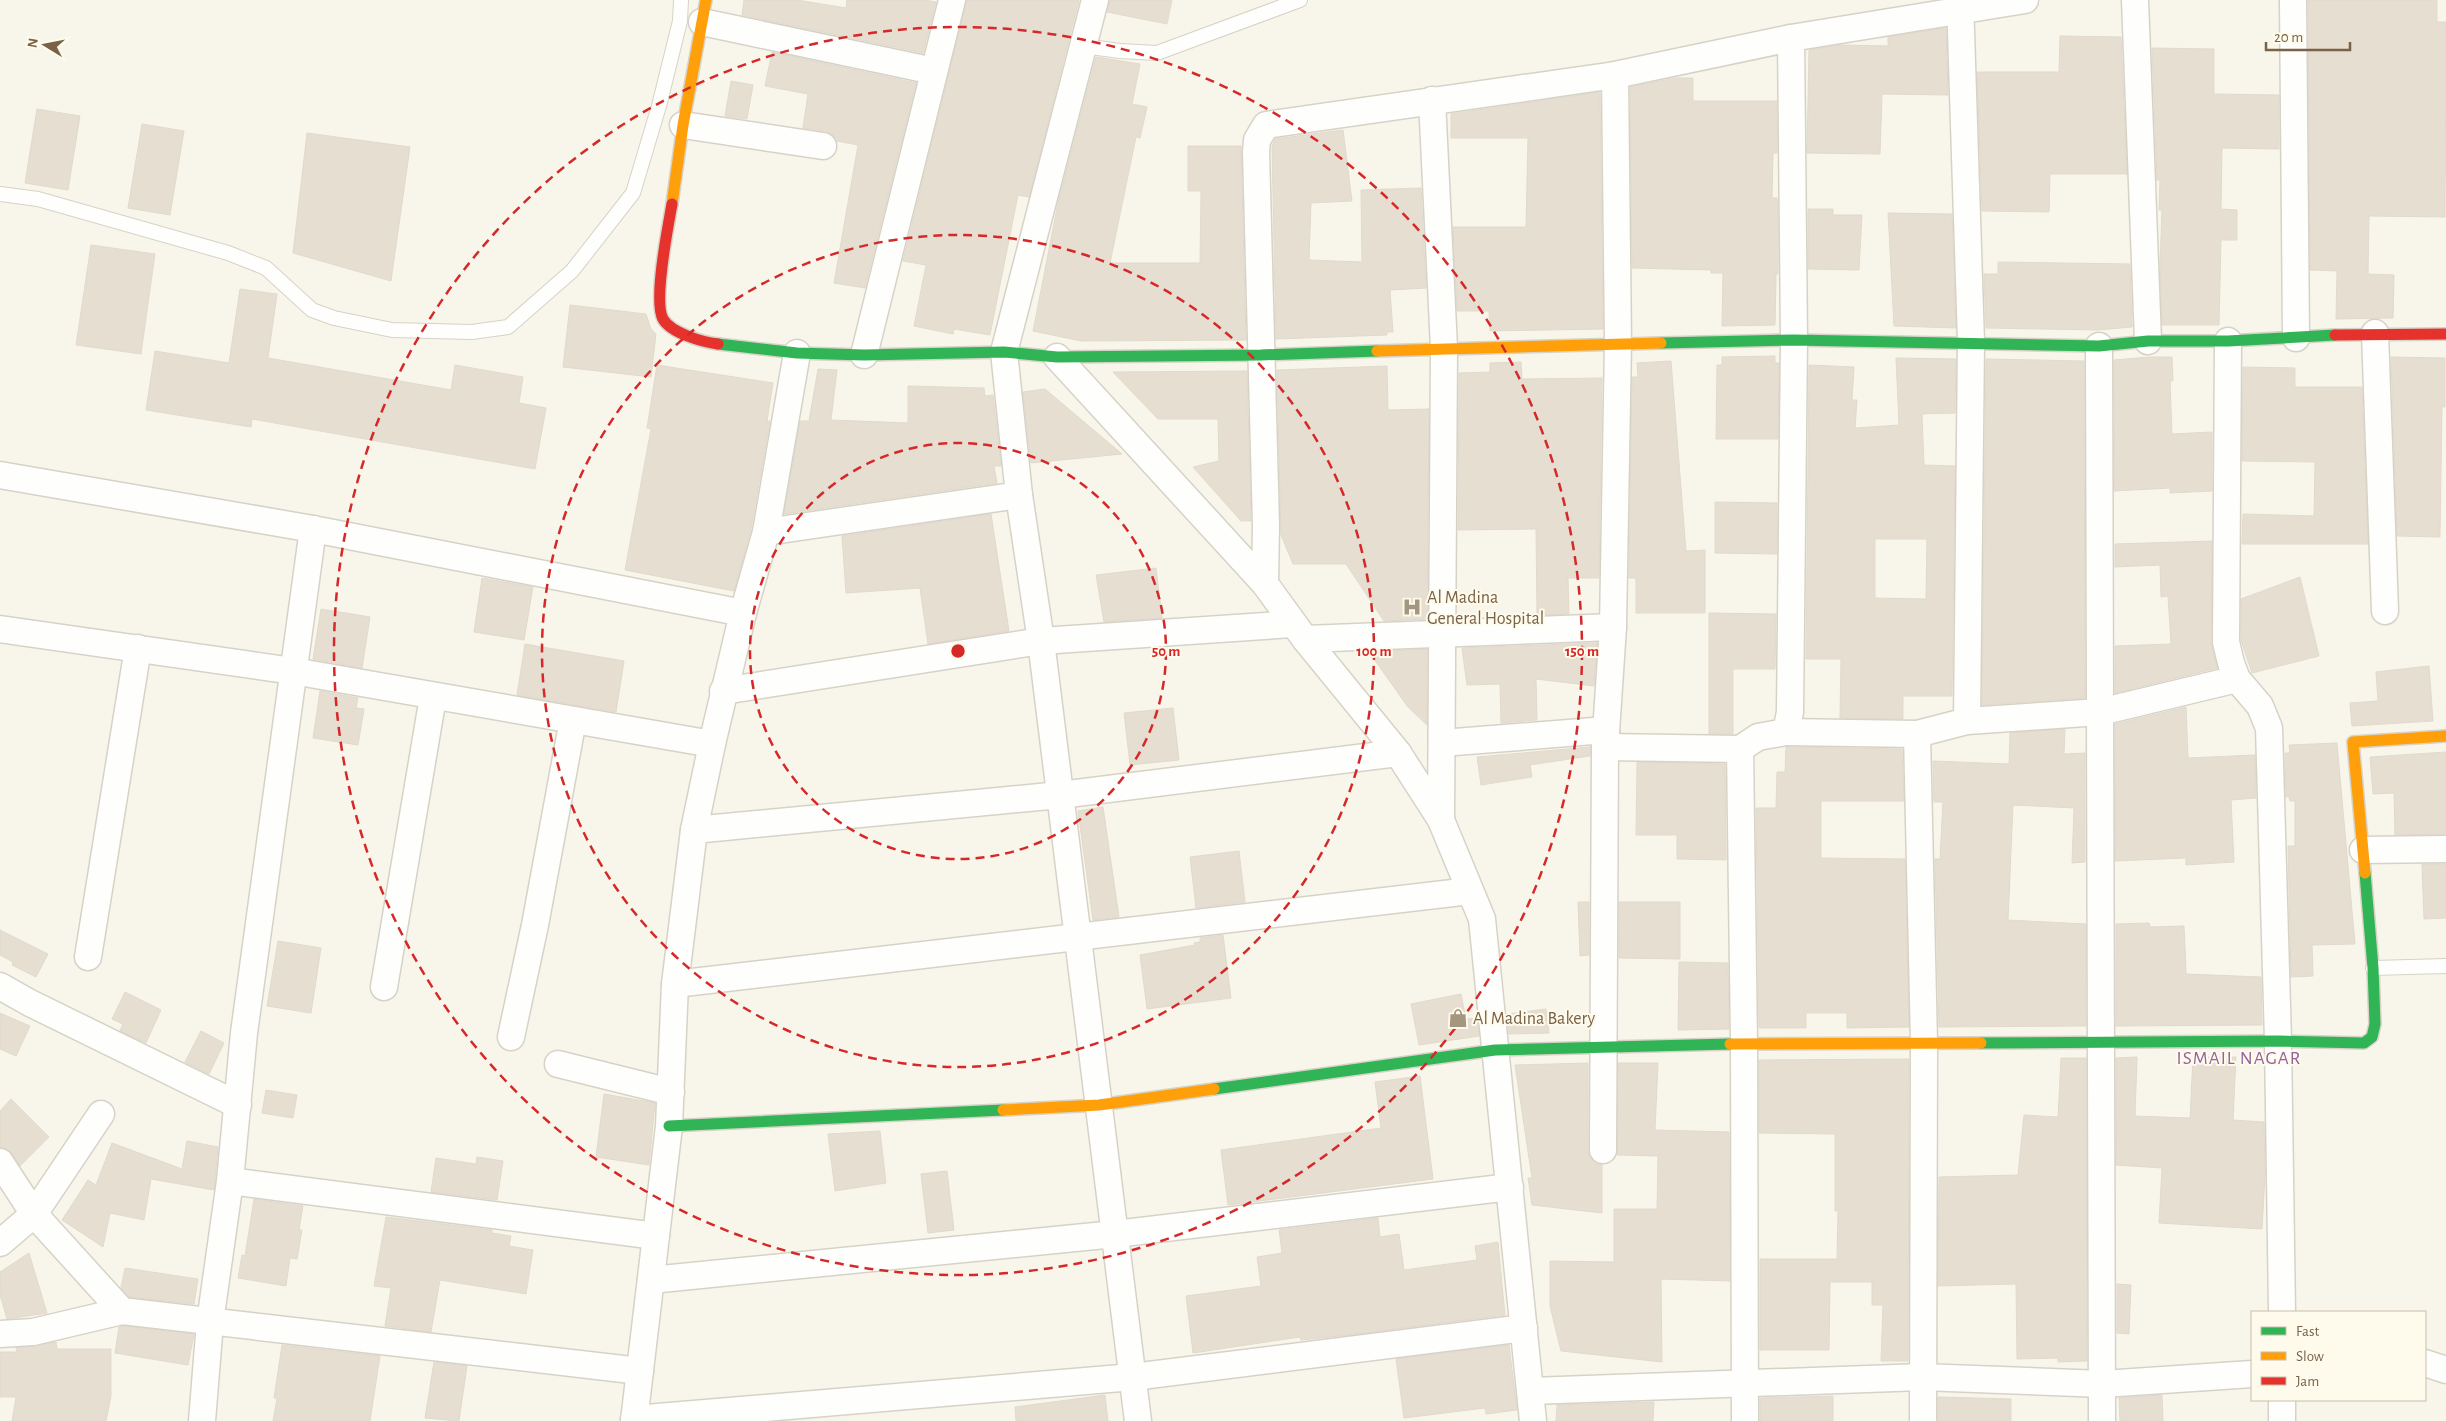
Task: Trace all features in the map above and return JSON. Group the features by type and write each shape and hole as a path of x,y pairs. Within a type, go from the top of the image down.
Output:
{"street":[{"path":"864,355 952,0"},
{"path":"1095,0 1004,352 1019,495 1060,795 1138,1421"},
{"path":"1265,584 1266,525 1256,152 1260,131 1266,125 1615,75 1791,38 1961,6 2025,0"},
{"path":"2135,0 2148,341"},
{"path":"2293,0 2296,338"},
{"path":"1961,6 1972,342 1967,721"},
{"path":"934,70 704,11 683,124 659,292 662,318 673,329 698,340 797,353 864,355 1004,352 1057,357 1261,355 1618,343 1794,340 1972,342 2099,346 2148,341 2228,341 2375,333 2446,334"},
{"path":"1786,732 1790,712 1794,340 1791,38"},
{"path":"1603,1150 1605,739 1613,627 1618,343 1615,75"},
{"path":"1432,100 1444,348 1441,820"},
{"path":"683,124 823,146"},
{"path":"2375,333 2386,611"},
{"path":"2228,341 2226,642 2237,679 2260,706 2269,728 2278,1041 2282,1311"},
{"path":"2099,346 2102,1421"},
{"path":"797,353 766,532 723,690 694,830 675,984 670,1126 634,1420 1133,1377 1524,1328"},
{"path":"1057,357 1265,584 1299,631 1398,753 1441,820 1482,919 1533,1421"},
{"path":"0,475 312,529 743,613"},
{"path":"766,532 1019,495"},
{"path":"202,1421 210,1322 230,1181 244,1034 312,529"},
{"path":"723,690 1040,642 1299,631 1443,632 1613,627"},
{"path":"0,629 293,671 712,744"},
{"path":"88,957 138,648"},
{"path":"1442,743 1605,739 1740,749 1758,737 1786,732 1917,734 1967,721 2100,712 2237,679"},
{"path":"384,987 434,697"},
{"path":"512,1037 573,720"},
{"path":"1917,734 1924,1043 1923,1421"},
{"path":"670,1126 1099,1105 1495,1050 1744,1044 2278,1041 2364,1043 2372,1037 2375,1024 2373,968 2353,742 2446,736"},
{"path":"1740,749 1744,1044 1745,1421"},
{"path":"694,830 1060,795 1398,753"},
{"path":"2363,850 2446,849"},
{"path":"675,984 1078,939 1470,891"},
{"path":"0,986 30,1003 238,1105"},
{"path":"558,1064 671,1092"},
{"path":"0,1243 34,1214 101,1114"},
{"path":"0,1162 34,1214 122,1311"},
{"path":"230,1181 656,1236"},
{"path":"651,1280 1115,1234 1510,1187"},
{"path":"0,1334 33,1332 122,1311 640,1371"},
{"path":"2426,1363 2446,1370"},
{"path":"1530,1390 1746,1381 1871,1380 1922,1376 2103,1384 2251,1374"},
{"path":"2282,1401 2282,1421"}],"lane":[{"path":"0,194 38,199 228,253 266,268 312,310 334,318 392,330 472,332 508,327 572,271 633,193 659,106 680,21 682,0"},
{"path":"1083,46 1157,53 1300,0"},
{"path":"2373,968 2446,966"}],"building":[{"path":"744,0 797,0 846,8 847,0 925,0 936,2 923,53 742,15"},
{"path":"967,0 1079,0 1029,197 1018,195 990,335 954,329 953,334 914,326 926,265 903,261"},
{"path":"1110,0 1172,0 1167,24 1107,12"},
{"path":"2308,0 2437,0 2437,22 2446,22 2445,217 2369,216 2368,274 2394,275 2393,318 2336,319 2337,271 2310,270"},
{"path":"1946,28 1948,95 1882,94 1880,154 1807,153 1809,50 1841,45 1888,46 1888,37"},
{"path":"2060,36 2121,37 2127,174 2050,174 2049,212 1982,211 1977,72 2059,72"},
{"path":"2152,48 2214,49 2214,94 2279,95 2279,149 2222,148 2221,209 2237,210 2237,240 2221,240 2219,325 2162,325 2160,264 2162,210 2159,210 2160,180 2157,180"},
{"path":"772,52 916,83 865,288 834,283 858,145 837,141 833,135 826,131 803,128 808,94 765,86"},
{"path":"1096,57 1140,64 1132,104 1147,107 1140,138 1136,137 1110,263 1200,263 1201,191 1188,191 1188,146 1241,146 1246,340 1081,341 1033,331 1058,203"},
{"path":"1676,78 1693,78 1693,101 1777,101 1777,153 1773,153 1772,198 1777,198 1778,209 1778,274 1776,274 1775,325 1722,326 1723,273 1711,273 1711,270 1632,268 1630,87"},
{"path":"731,81 753,85 747,119 725,116"},
{"path":"1600,92 1603,329 1490,331 1489,311 1457,311 1453,227 1526,227 1528,138 1451,138 1451,114"},
{"path":"37,109 80,116 68,190 25,183"},
{"path":"142,124 184,131 170,215 128,208"},
{"path":"1343,130 1352,201 1311,203 1309,260 1362,262 1361,190 1421,188 1426,288 1390,290 1393,332 1387,332 1387,335 1276,339 1272,146 1275,139"},
{"path":"307,133 410,147 391,281 293,253"},
{"path":"1808,209 1833,209 1833,215 1862,215 1859,270 1808,269"},
{"path":"1888,213 1952,214 1956,328 1894,326"},
{"path":"91,245 155,254 141,354 76,345"},
{"path":"1998,262 2130,264 2132,327 2098,330 1986,328 1984,274 1998,274"},
{"path":"240,289 277,294 268,358 451,390 455,365 523,377 519,403 546,408 535,469 252,419 251,427 146,410 155,351 229,363"},
{"path":"570,305 646,314 651,329 656,334 651,377 563,367"},
{"path":"1775,356 1775,363 1779,363 1778,439 1716,439 1717,365 1722,365 1722,357"},
{"path":"2172,357 2173,381 2170,381 2172,434 2212,432 2212,491 2170,493 2170,488 2114,491 2114,360"},
{"path":"2391,357 2445,358 2445,407 2442,407 2440,537 2397,536"},
{"path":"1896,358 1956,359 1955,413 1922,414 1924,465 1955,466 1952,696 1903,696 1903,719 1840,718 1841,659 1806,659 1809,365 1854,367 1852,400 1857,400 1855,428 1899,425","holes":["1875,539 1927,539 1926,599 1875,598"]},
{"path":"1986,359 2084,361 2085,698 1982,705"},
{"path":"1671,361 1686,551 1705,550 1705,613 1636,613 1636,578 1629,578 1632,377 1638,377 1637,363"},
{"path":"1521,362 1522,379 1602,378 1599,578 1568,578 1569,614 1537,615 1536,529 1458,530 1459,373 1490,372 1490,363"},
{"path":"657,365 773,383 767,421 770,421 751,529 734,591 625,570 651,429 647,428"},
{"path":"1387,366 1388,410 1429,409 1427,619 1384,621 1346,564 1293,564 1281,535 1277,370"},
{"path":"2243,367 2295,368 2295,387 2362,387 2368,544 2242,544 2243,514 2314,516 2315,462 2242,461"},
{"path":"818,369 837,370 831,420 908,423 908,386 984,388 985,396 993,395 1001,466 994,466 997,483 784,514 800,421 809,421"},
{"path":"1247,371 1251,521 1241,521 1193,467 1219,461 1218,419 1158,419 1113,372"},
{"path":"1045,389 1122,454 1031,463 1023,392"},
{"path":"1715,502 1777,503 1777,554 1715,553"},
{"path":"991,514 1009,631 928,644 920,588 846,593 842,536"},
{"path":"2212,541 2211,642 2217,668 2115,693 2115,646 2171,644 2168,596 2161,597 2160,565 2115,567 2115,544"},
{"path":"1156,568 1162,618 1104,622 1096,575"},
{"path":"2300,577 2319,656 2252,673 2241,640 2241,599"},
{"path":"482,578 533,587 524,640 474,632"},
{"path":"321,609 370,617 362,668 313,659"},
{"path":"1709,613 1776,614 1775,669 1733,669 1733,734 1709,734"},
{"path":"1597,643 1594,686 1536,679 1537,720 1501,723 1500,684 1467,685 1462,648"},
{"path":"525,644 624,661 616,712 517,695"},
{"path":"1427,649 1427,725 1408,707 1369,652"},
{"path":"2429,666 2433,721 2352,726 2350,703 2378,701 2376,672"},
{"path":"320,691 358,698 356,708 364,709 358,745 313,738"},
{"path":"2186,707 2188,758 2255,755 2256,798 2231,800 2234,862 2186,865 2186,858 2115,861 2115,724"},
{"path":"1173,708 1179,760 1130,765 1124,713"},
{"path":"2065,729 2064,754 2085,753 2085,862 2072,863 2074,808 2013,805 2008,920 2086,924 2086,1026 1939,1027 1935,859 1940,859 1943,802 1934,802 1933,761 2009,764 2010,733"},
{"path":"2337,743 2355,944 2312,945 2313,976 2291,977 2288,846 2295,846 2295,801 2290,801 2289,797 2286,797 2285,753 2290,753 2289,745"},
{"path":"1590,747 1590,756 1530,765 1532,777 1481,785 1477,757"},
{"path":"1786,747 1902,749 1904,801 1821,801 1821,858 1905,859 1909,1027 1847,1028 1847,1013 1806,1013 1806,1028 1759,1028 1756,808 1776,808 1777,772 1785,772"},
{"path":"2446,752 2446,834 2395,835 2394,793 2373,794 2370,757"},
{"path":"1637,762 1725,764 1726,860 1677,859 1677,835 1636,835"},
{"path":"1103,807 1119,917 1093,920 1078,811"},
{"path":"1239,851 1245,902 1196,908 1190,857"},
{"path":"2422,864 2446,864 2446,918 2424,919"},
{"path":"1578,902 1589,902 1589,955 1580,956"},
{"path":"1619,902 1680,902 1680,959 1619,958"},
{"path":"2149,923 2150,927 2184,926 2186,974 2261,977 2262,1025 2116,1026 2116,924"},
{"path":"0,930 48,954 36,977 12,965 13,962 0,955"},
{"path":"1223,935 1231,998 1147,1009 1140,955 1195,945 1194,943 1200,942 1200,938"},
{"path":"278,941 321,948 311,1013 267,1006"},
{"path":"1679,962 1728,963 1729,1029 1678,1030"},
{"path":"125,992 161,1010 146,1043 120,1031 123,1024 112,1019"},
{"path":"1461,994 1466,1019 1477,1018 1479,1036 1419,1045 1411,1004"},
{"path":"1546,1009 1549,1033 1509,1034 1507,1014"},
{"path":"0,1013 30,1026 16,1056 0,1049"},
{"path":"201,1031 224,1043 209,1074 185,1062"},
{"path":"2137,1057 2135,1116 2190,1118 2193,1057 2236,1057 2233,1120 2264,1122 2265,1175 2262,1229 2159,1223 2162,1168 2116,1165 2116,1058"},
{"path":"2061,1058 2086,1058 2087,1361 2058,1362 2058,1358 2017,1359 2016,1284 1938,1286 1939,1177 2018,1175 2024,1115 2058,1117"},
{"path":"1909,1059 1908,1361 1881,1361 1883,1305 1872,1305 1872,1282 1830,1282 1829,1350 1760,1350 1760,1259 1837,1259 1838,1211 1835,1211 1835,1134 1759,1133 1759,1060"},
{"path":"1588,1063 1588,1150 1590,1158 1602,1165 1602,1213 1532,1205 1528,1178 1532,1178 1515,1065"},
{"path":"1618,1063 1658,1063 1655,1130 1729,1132 1730,1281 1661,1279 1662,1362 1561,1351 1550,1306 1550,1261 1614,1262 1614,1209 1657,1209 1658,1156 1617,1155"},
{"path":"1420,1076 1433,1179 1228,1205 1221,1150 1381,1128 1375,1082"},
{"path":"266,1090 297,1095 293,1118 262,1113"},
{"path":"604,1094 655,1103 649,1165 596,1157"},
{"path":"11,1099 49,1137 20,1166 12,1153 0,1147 0,1111"},
{"path":"880,1131 886,1183 835,1191 828,1134"},
{"path":"187,1141 218,1147 214,1190 151,1179 144,1220 110,1213 103,1247 62,1220 88,1180 96,1185 112,1143 182,1169"},
{"path":"477,1157 503,1161 497,1200 431,1192 436,1158 476,1164"},
{"path":"947,1171 954,1230 928,1233 921,1174"},
{"path":"254,1199 303,1206 299,1230 302,1230 297,1259 290,1258 286,1286 238,1278 242,1255 245,1256"},
{"path":"386,1217 492,1230 492,1233 511,1236 509,1246 533,1250 526,1294 440,1280 431,1332 385,1326 391,1288 374,1286"},
{"path":"1378,1218 1380,1237 1399,1234 1404,1270 1477,1260 1475,1246 1498,1242 1505,1315 1349,1335 1301,1340 1300,1337 1193,1353 1186,1296 1261,1286 1257,1257 1282,1253 1279,1230"},
{"path":"29,1253 47,1313 7,1319 0,1295 0,1272"},
{"path":"125,1268 198,1279 194,1304 129,1297 121,1288"},
{"path":"2117,1284 2131,1285 2129,1334 2117,1333"},
{"path":"119,1327 194,1334 188,1365 115,1353"},
{"path":"56,1342 57,1349 111,1349 111,1396 106,1421 12,1421 16,1397 0,1397 0,1352 17,1352 16,1348"},
{"path":"282,1345 380,1356 370,1421 273,1421 277,1398 274,1398"},
{"path":"1509,1345 1517,1410 1486,1414 1485,1408 1404,1418 1396,1359"},
{"path":"434,1362 467,1366 459,1421 425,1418"},
{"path":"1105,1395 1108,1421 1016,1421 1015,1407"},
{"path":"2162,1395 2163,1421 2120,1421 2119,1398"},
{"path":"1833,1396 1833,1421 1760,1421 1760,1398"},
{"path":"1938,1397 2011,1399 2011,1421 1938,1421"},
{"path":"1654,1402 1653,1421 1556,1421 1557,1405"}],"traffic: fast":[{"path":"1661,343 1794,340 2099,346 2148,341 2228,341 2335,335"},
{"path":"718,344 797,353 864,355 1004,352 1057,357 1261,355 1377,351"},
{"path":"1981,1043 2278,1041 2364,1043 2372,1037 2375,1024 2373,968 2365,873"},
{"path":"1214,1089 1495,1050 1730,1044"},
{"path":"669,1126 1003,1110"}],"traffic: slow":[{"path":"672,204 683,125 706,0"},
{"path":"1377,351 1661,343"},
{"path":"2365,873 2353,742 2446,736"},
{"path":"1730,1044 1981,1043"},
{"path":"1003,1110 1099,1105 1214,1089"}],"traffic: jam":[{"path":"672,204 660,281 660,310 663,319 673,329 696,339 718,344"},
{"path":"2335,335 2446,334"}],"place":[{"name":"Al Madina General Hospital","path":"1412,607"},
{"name":"Al Madina Bakery","path":"1458,1018"}],"district":[{"name":"ISMAIL NAGAR","path":"2239,1057"}]}
